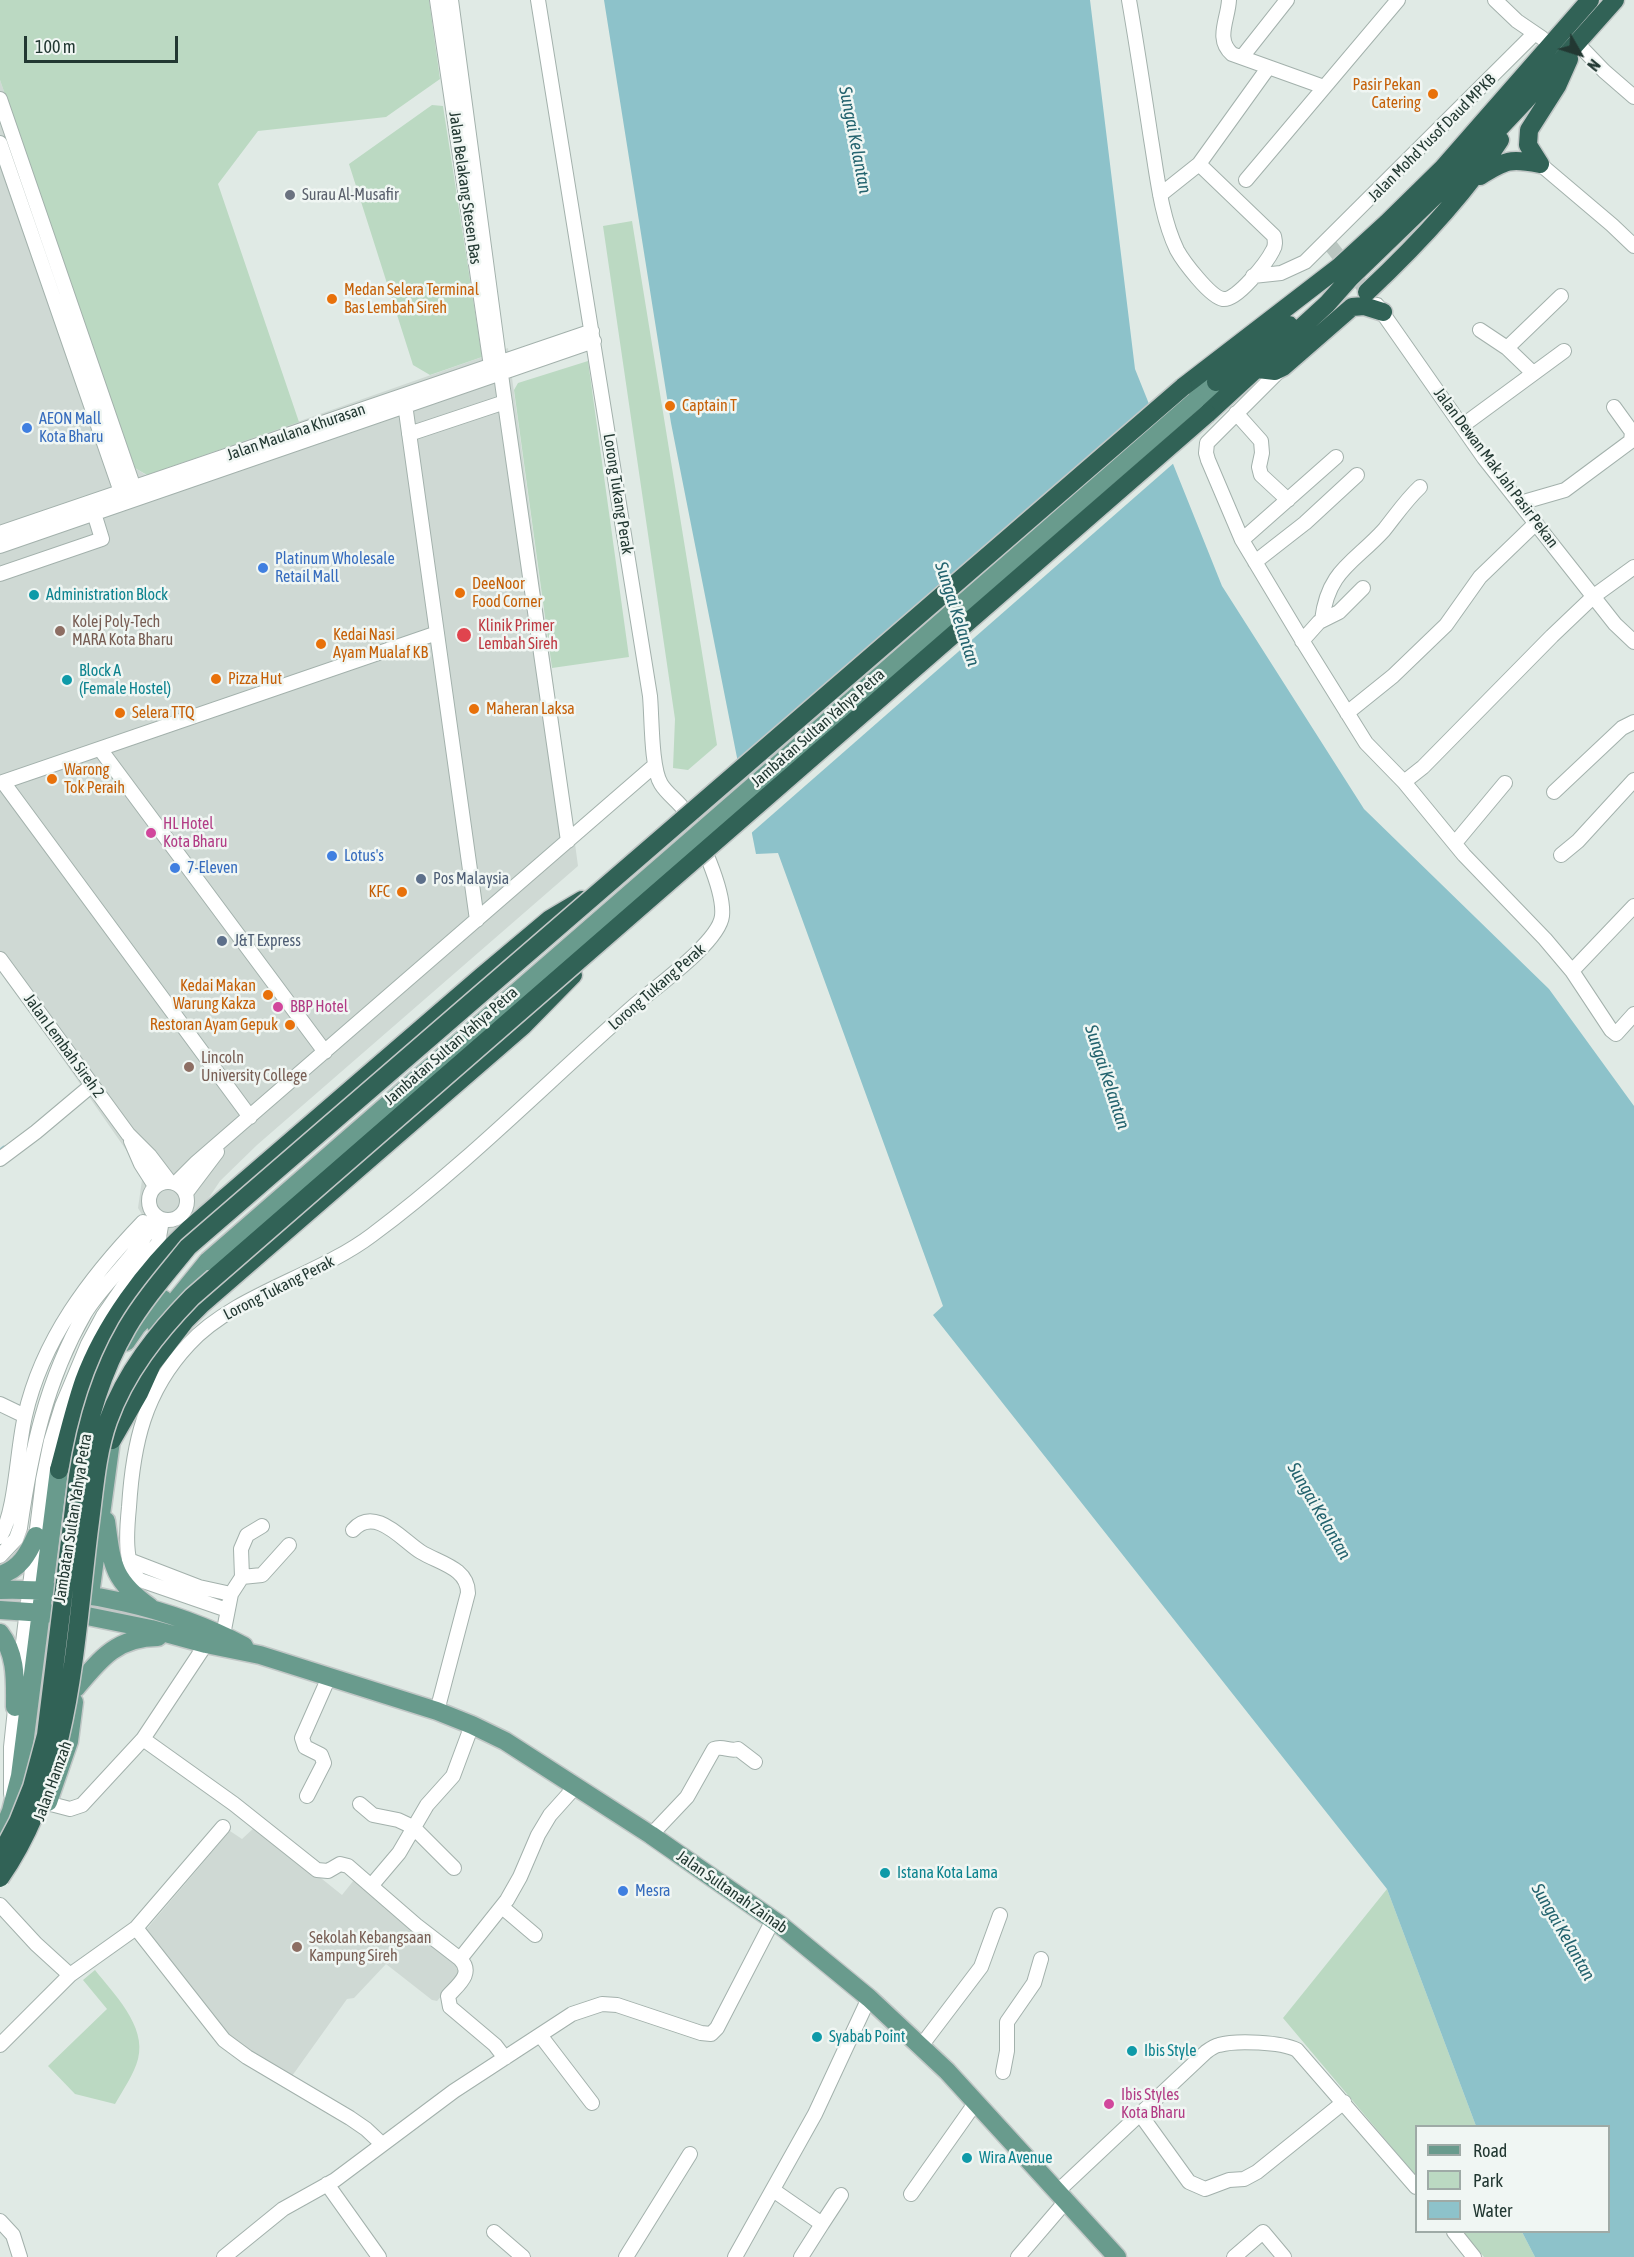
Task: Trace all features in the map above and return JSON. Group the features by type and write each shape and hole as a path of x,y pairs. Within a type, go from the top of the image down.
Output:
{"highway":[{"path":"1355,281 1356,251 1488,104 1538,36 1575,0"},
{"path":"1356,251 1443,168 1590,0"},
{"path":"1195,401 1258,369 1355,281 1525,101 1615,0"},
{"path":"1540,164 1528,145 1529,130 1557,86 1575,44"},
{"path":"1216,382 1322,298 1396,264 1473,180 1525,101"},
{"path":"1473,180 1495,166 1514,159 1540,164"},
{"path":"1195,401 1355,281"},
{"path":"1258,369 1275,371 1283,368 1352,307 1364,306 1383,312"},
{"name":"Jambatan Sultan Yahya Petra","path":"0,1856 18,1822 28,1796 46,1735 84,1442 102,1381 127,1328 188,1247 604,886 1195,401"},
{"name":"Jambatan Sultan Yahya Petra","path":"0,1878 31,1826 47,1787 61,1737 102,1444 108,1421 141,1357 165,1325 192,1297 631,916 1195,401"},
{"path":"60,1470 85,1380 117,1317 175,1242 550,919 604,886"},
{"path":"112,1440 139,1393 152,1364 185,1321 523,1026 631,916"}],"main road":[{"name":"Jambatan Sultan Yahya Petra","path":"208,1261 1216,382"},
{"name":"Jalan Hamzah","path":"0,1886 25,1848 47,1803 69,1741 116,1403 127,1371 153,1329 208,1261"},
{"name":"Jalan Hamzah","path":"0,1837 11,1811 20,1776 32,1689 36,1590 60,1470 99,1383 137,1326 174,1287 208,1261"},
{"path":"103,1498 112,1562 117,1575 124,1586 155,1610"},
{"path":"0,1575 17,1568 36,1536"},
{"path":"0,1590 36,1590 90,1596 155,1610 211,1629 260,1655"},
{"path":"0,1610 87,1616 260,1655"},
{"path":"0,1633 13,1658 15,1707"},
{"path":"76,1688 100,1660 115,1647 130,1640 146,1637 177,1636"},
{"name":"Jalan Sultanah Zainab","path":"260,1655 437,1711 472,1725 531,1756 651,1835 773,1920 869,1998 921,2046 976,2102 1117,2257"},
{"path":"32,1689 43,1664 58,1656 68,1659 74,1665 76,1688"}],"street":[{"name":"Jalan Belakang Stesen Bas","path":"437,0 450,38"},
{"name":"Jalan Belakang Stesen Bas","path":"451,0 450,38 496,369 504,396 568,841"},
{"name":"Lorong Tukang Perak","path":"129,1560 127,1530 130,1492 142,1423 156,1387 189,1344 218,1320 250,1301 328,1263 373,1234 482,1144 635,1005 708,943 718,929 722,916 714,873 684,809 660,783 655,765 650,696 538,0"},
{"path":"1129,0 1160,195 1180,254 1214,294 1221,299 1230,299 1253,276 1273,250 1274,236 1199,164"},
{"path":"1229,0 1222,41 1226,49 1232,54 1268,68 1324,87"},
{"path":"1242,57 1287,0"},
{"path":"1246,180 1398,0"},
{"path":"1495,0 1506,12 1538,36"},
{"name":"Jalan Mohd Yusof Daud MPKB","path":"1253,276 1293,269 1329,244 1538,36"},
{"path":"1575,44 1634,97"},
{"path":"1160,195 1199,164 1268,68"},
{"path":"0,99 127,490"},
{"path":"0,143 127,490"},
{"path":"1540,164 1634,246"},
{"name":"Jalan Dewan Mak Jah Pasir Pekan","path":"1355,281 1383,312 1484,458 1615,624 1634,642"},
{"path":"1507,348 1561,296"},
{"path":"1480,330 1507,348 1533,374"},
{"name":"Jalan Maulana Khurasan","path":"0,533 593,336"},
{"path":"1462,426 1564,351"},
{"path":"1283,368 1207,443 1206,453 1242,540 1366,743 1545,939 1572,971 1611,1030 1616,1034 1634,1014"},
{"path":"409,434 504,396"},
{"name":"Jalan Maulana Khurasan","path":"0,546 405,400"},
{"path":"405,400 477,920"},
{"path":"1520,503 1565,490 1631,441 1632,432 1614,407"},
{"path":"1236,413 1261,441 1262,453 1259,467 1261,475 1288,500"},
{"path":"1242,540 1336,457"},
{"path":"1255,562 1305,523 1357,475"},
{"path":"1322,620 1323,608 1337,574 1382,531 1407,499 1420,487"},
{"path":"0,574 102,538 94,513"},
{"path":"1347,713 1393,676 1446,626 1480,578 1536,524"},
{"path":"1404,782 1424,767 1552,636 1594,597 1634,567"},
{"path":"1302,641 1322,620 1338,613 1363,588"},
{"path":"250,1117 1,783 437,633"},
{"path":"1554,792 1622,728 1634,722"},
{"path":"100,749 325,1052"},
{"path":"36,1590 36,1536 51,1441 74,1375 103,1317 123,1287 158,1243 154,1219 149,1207 149,1195 172,1186 655,765"},
{"path":"1561,855 1634,780"},
{"path":"1455,843 1505,783"},
{"path":"1572,971 1634,906"},
{"name":"Jalan Lembah Sireh 2","path":"0,959 128,1134 141,1164 172,1186"},
{"path":"0,1159 92,1085"},
{"path":"0,1538 10,1513 25,1416 33,1388 66,1316 101,1268 154,1219 175,1219 185,1211 187,1205 172,1186"},
{"path":"0,1556 16,1539 20,1528 35,1439 45,1401 61,1360 86,1312 146,1236 154,1219"},
{"path":"0,1404 25,1416"},
{"path":"353,1530 365,1521 387,1525 419,1551 439,1560 456,1572 464,1578 468,1585 468,1593 437,1711"},
{"path":"223,1635 231,1593 242,1576 241,1548 247,1535 262,1526"},
{"path":"242,1576 262,1575 289,1545"},
{"path":"129,1560 199,1587 231,1593"},
{"path":"129,1560 132,1572 140,1581 227,1610"},
{"path":"11,1811 10,1747 15,1707 34,1612"},
{"path":"47,1803 70,1809 78,1807 143,1739 206,1644"},
{"path":"307,1796 324,1763 321,1755 305,1747 302,1738 329,1677"},
{"path":"371,1886 399,1853 427,1805 453,1776 472,1725"},
{"path":"143,1739 234,1804 317,1870 328,1871 336,1865 344,1864 466,1964 467,1971 464,1978 448,1996 450,2007 495,2045 506,2058"},
{"path":"651,1835 687,1797 714,1749 722,1747 730,1750 738,1749 755,1762"},
{"path":"460,1959 502,1907 517,1883 538,1835 550,1815 576,1786"},
{"path":"360,1804 373,1815 398,1820 413,1827 454,1868"},
{"path":"0,2045 70,1976 136,1928 223,1827"},
{"path":"0,1905 70,1976"},
{"path":"502,1907 535,1935"},
{"path":"921,2046 981,1967 1000,1915"},
{"path":"224,2257 283,2209 327,2184 453,2091 572,2014 602,2004 617,2005 701,2033 711,2034 717,2028 773,1920"},
{"path":"136,1928 215,2030 229,2044 350,2118 382,2144"},
{"path":"1003,2072 1007,2051 1007,2022 1034,1983 1041,1959"},
{"path":"735,2257 815,2114 869,1998"},
{"path":"540,2035 592,2103"},
{"path":"1018,2257 1062,2196 1140,2114 1206,2052 1217,2045 1226,2043 1289,2045 1297,2049 1415,2186"},
{"path":"911,2194 976,2102"},
{"path":"1140,2114 1189,2182 1205,2189 1229,2180 1244,2179 1257,2172 1344,2102"},
{"path":"626,2257 690,2154"},
{"path":"327,2184 379,2257"},
{"path":"773,2190 822,2224"},
{"path":"801,2257 841,2195"},
{"path":"0,2221 13,2235 19,2247 20,2257"},
{"path":"494,2232 523,2257"},
{"path":"1234,2257 1263,2232 1284,2257"},
{"path":"1455,2233 1474,2257"}],"shaded area":[{"path":"0,80 135,468 146,475 508,348 578,866 257,1145 220,1181 198,1214 167,1244 146,1221 138,1208 142,1180 138,1167 0,969"},
{"name":"Sekolah Kebangsaan Kampung Sireh","path":"256,1826 342,1895 354,1880 382,1903 384,1908 463,1967 463,1971 437,2001 432,2000 386,1964 354,1998 347,1999 292,2076 223,2034 145,1931 230,1831 242,1839"}],"green space":[{"path":"0,0 429,0 440,79 386,117 258,131 218,184 299,422 147,475 135,468 0,80"},
{"path":"432,105 443,106 482,357 430,375 413,365 349,164"},
{"path":"632,221 717,745 688,770 673,768 675,719 603,226"},
{"path":"588,361 629,657 552,668 514,390 518,383"},
{"path":"1387,1889 1476,2125 1415,2125 1415,2175 1283,2018"},
{"path":"95,1970 127,2011 138,2034 138,2059 115,2104 75,2094 48,2066 107,2009 83,1980"},
{"path":"1464,2233 1523,2233 1535,2257 1484,2257"}],"water":[{"name":"Sungai Kelantan","path":"604,0 1090,0 1135,369 1222,586 1364,809 1549,989 1634,1106 1634,2257 1535,2257 1523,2233 1610,2233 1610,2125 1476,2125 1387,1889 933,1315 943,1306 778,853 756,854 671,423"}],"pier":[{"path":"1153,408 1175,462 749,835 736,766"}],"waterway":[{"path":"0,1150 4,1147"}],"tunnel":[{"path":"1331,246 1364,288"}],"place":[{"name":"Pasir Pekan Catering","path":"1433,94"},
{"name":"Surau Al-Musafir","path":"290,195"},
{"name":"Medan Selera Terminal Bas Lembah Sireh","path":"332,299"},
{"name":"Captain T","path":"670,406"},
{"name":"AEON Mall Kota Bharu","path":"27,428"},
{"name":"Platinum Wholesale Retail Mall","path":"263,568"},
{"name":"DeeNoor Food Corner","path":"460,593"},
{"name":"Administration Block","path":"34,595"},
{"name":"Kolej Poly-Tech MARA Kota Bharu","path":"60,631"},
{"name":"Klinik Primer Lembah Sireh","path":"464,635"},
{"name":"Kedai Nasi Ayam Mualaf KB","path":"321,644"},
{"name":"Pizza Hut","path":"216,679"},
{"name":"Block A (Female Hostel)","path":"67,680"},
{"name":"Maheran Laksa","path":"474,709"},
{"name":"Selera TTQ","path":"120,713"},
{"name":"Warong Tok Peraih","path":"52,779"},
{"name":"HL Hotel Kota Bharu","path":"151,833"},
{"name":"Lotus's","path":"332,856"},
{"name":"7-Eleven","path":"175,868"},
{"name":"Pos Malaysia","path":"421,879"},
{"name":"KFC","path":"402,892"},
{"name":"J&T Express","path":"222,941"},
{"name":"Kedai Makan Warung Kakza","path":"268,995"},
{"name":"BBP Hotel","path":"278,1007"},
{"name":"Restoran Ayam Gepuk","path":"290,1025"},
{"name":"Lincoln University College","path":"189,1067"},
{"name":"Istana Kota Lama","path":"885,1873"},
{"name":"Mesra","path":"623,1891"},
{"name":"Sekolah Kebangsaan Kampung Sireh","path":"297,1947"},
{"name":"Syabab Point","path":"817,2037"},
{"name":"Ibis Style","path":"1132,2051"},
{"name":"Ibis Styles Kota Bharu","path":"1109,2104"},
{"name":"Wira Avenue","path":"967,2158"}]}
